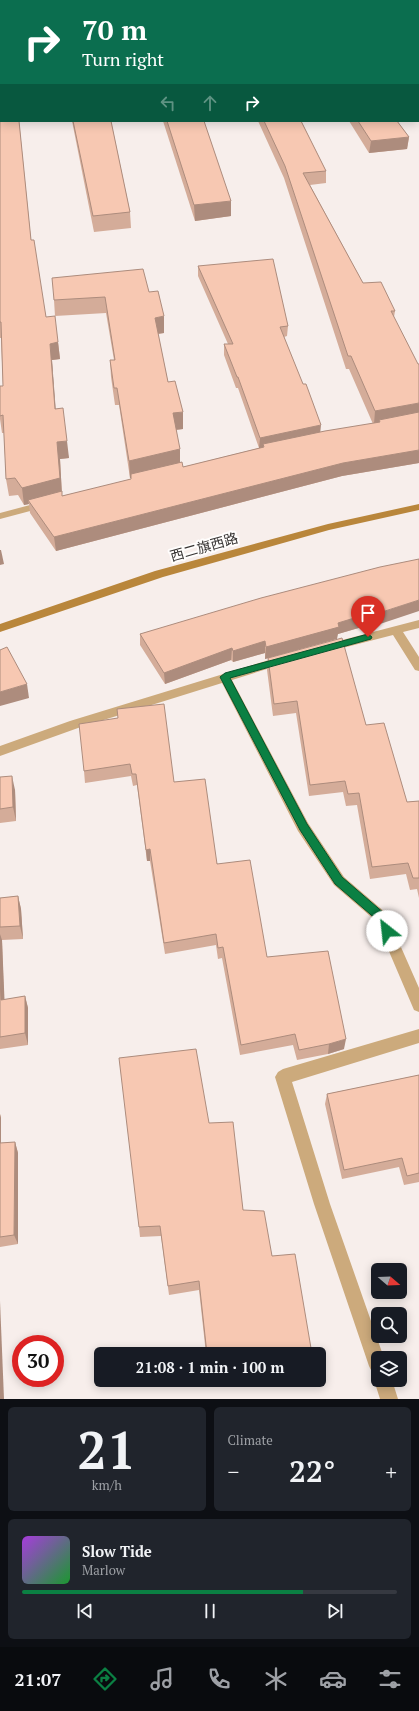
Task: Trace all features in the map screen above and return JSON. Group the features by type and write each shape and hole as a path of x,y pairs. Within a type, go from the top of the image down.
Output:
{"street":[{"path":"0,516 52,502"},
{"name":"西二旗西路","path":"0,628 159,574 328,527 419,507"},
{"path":"312,651 419,624"},
{"path":"396,630 419,667"},
{"path":"0,751 74,724 290,658"},
{"path":"225,677 307,833 339,881 381,917 419,1005"},
{"path":"373,1351 322,1204 283,1077 419,1036"},
{"path":"385,1387 389,1399"}],"building":[{"path":"0,122 19,122 31,240 34,240 46,317 55,316 58,342 50,344 55,409 63,408 67,441 57,442 60,478 22,488 15,478 6,479 3,415 0,416 0,386 3,386 0,322"},
{"path":"73,122 111,122 130,212 93,216"},
{"path":"167,122 204,122 231,201 194,205"},
{"path":"264,122 302,122 326,171 303,173 363,283 381,282 395,311 391,311 419,364 419,403 375,411 351,356 348,356 285,166"},
{"path":"359,122 398,122 409,137 371,141"},
{"path":"273,259 288,326 280,327 303,384 306,384 321,425 260,438 238,377 224,344 233,344 198,266"},
{"path":"143,269 149,292 158,291 164,316 155,318 168,382 175,381 183,412 173,413 180,449 129,461 117,388 114,388 110,360 115,360 105,297 54,300 52,278"},
{"path":"419,412 419,450 343,463 54,537 28,500 62,491 62,496 131,479 131,474 182,462 183,467 264,447 263,444 325,431 380,422 379,420"},
{"path":"419,559 419,600 382,612 380,610 338,623 339,627 266,647 265,641 233,651 232,648 164,673 140,634 261,598 380,567"},
{"path":"342,638 366,725 384,723 407,802 419,801 419,878 413,878 408,863 372,867 359,793 348,794 345,781 310,785 297,701 274,704 268,658"},
{"path":"7,647 27,684 0,692 0,650"},
{"path":"164,704 174,782 205,779 217,864 250,860 267,957 328,951 346,1039 299,1050 295,1034 241,1045 223,947 218,948 216,934 164,943 150,849 146,850 136,774 132,774 130,764 84,771 79,724 118,718 117,709"},
{"path":"12,776 13,807 0,809 0,777"},
{"path":"18,896 20,926 0,927 0,898"},
{"path":"0,977 1,1000 25,996 25,1033 0,1037"},
{"path":"196,1049 209,1123 233,1122 243,1210 264,1211 272,1256 295,1254 311,1347 206,1347 199,1281 168,1286 160,1226 139,1227 119,1058"},
{"path":"419,1075 419,1173 407,1176 402,1158 344,1170 327,1094"},
{"path":"15,1142 14,1235 0,1237 0,1143"}],"route":[{"path":"368,637 297,655 225,677 303,827 339,881 381,917 387,931"}]}
